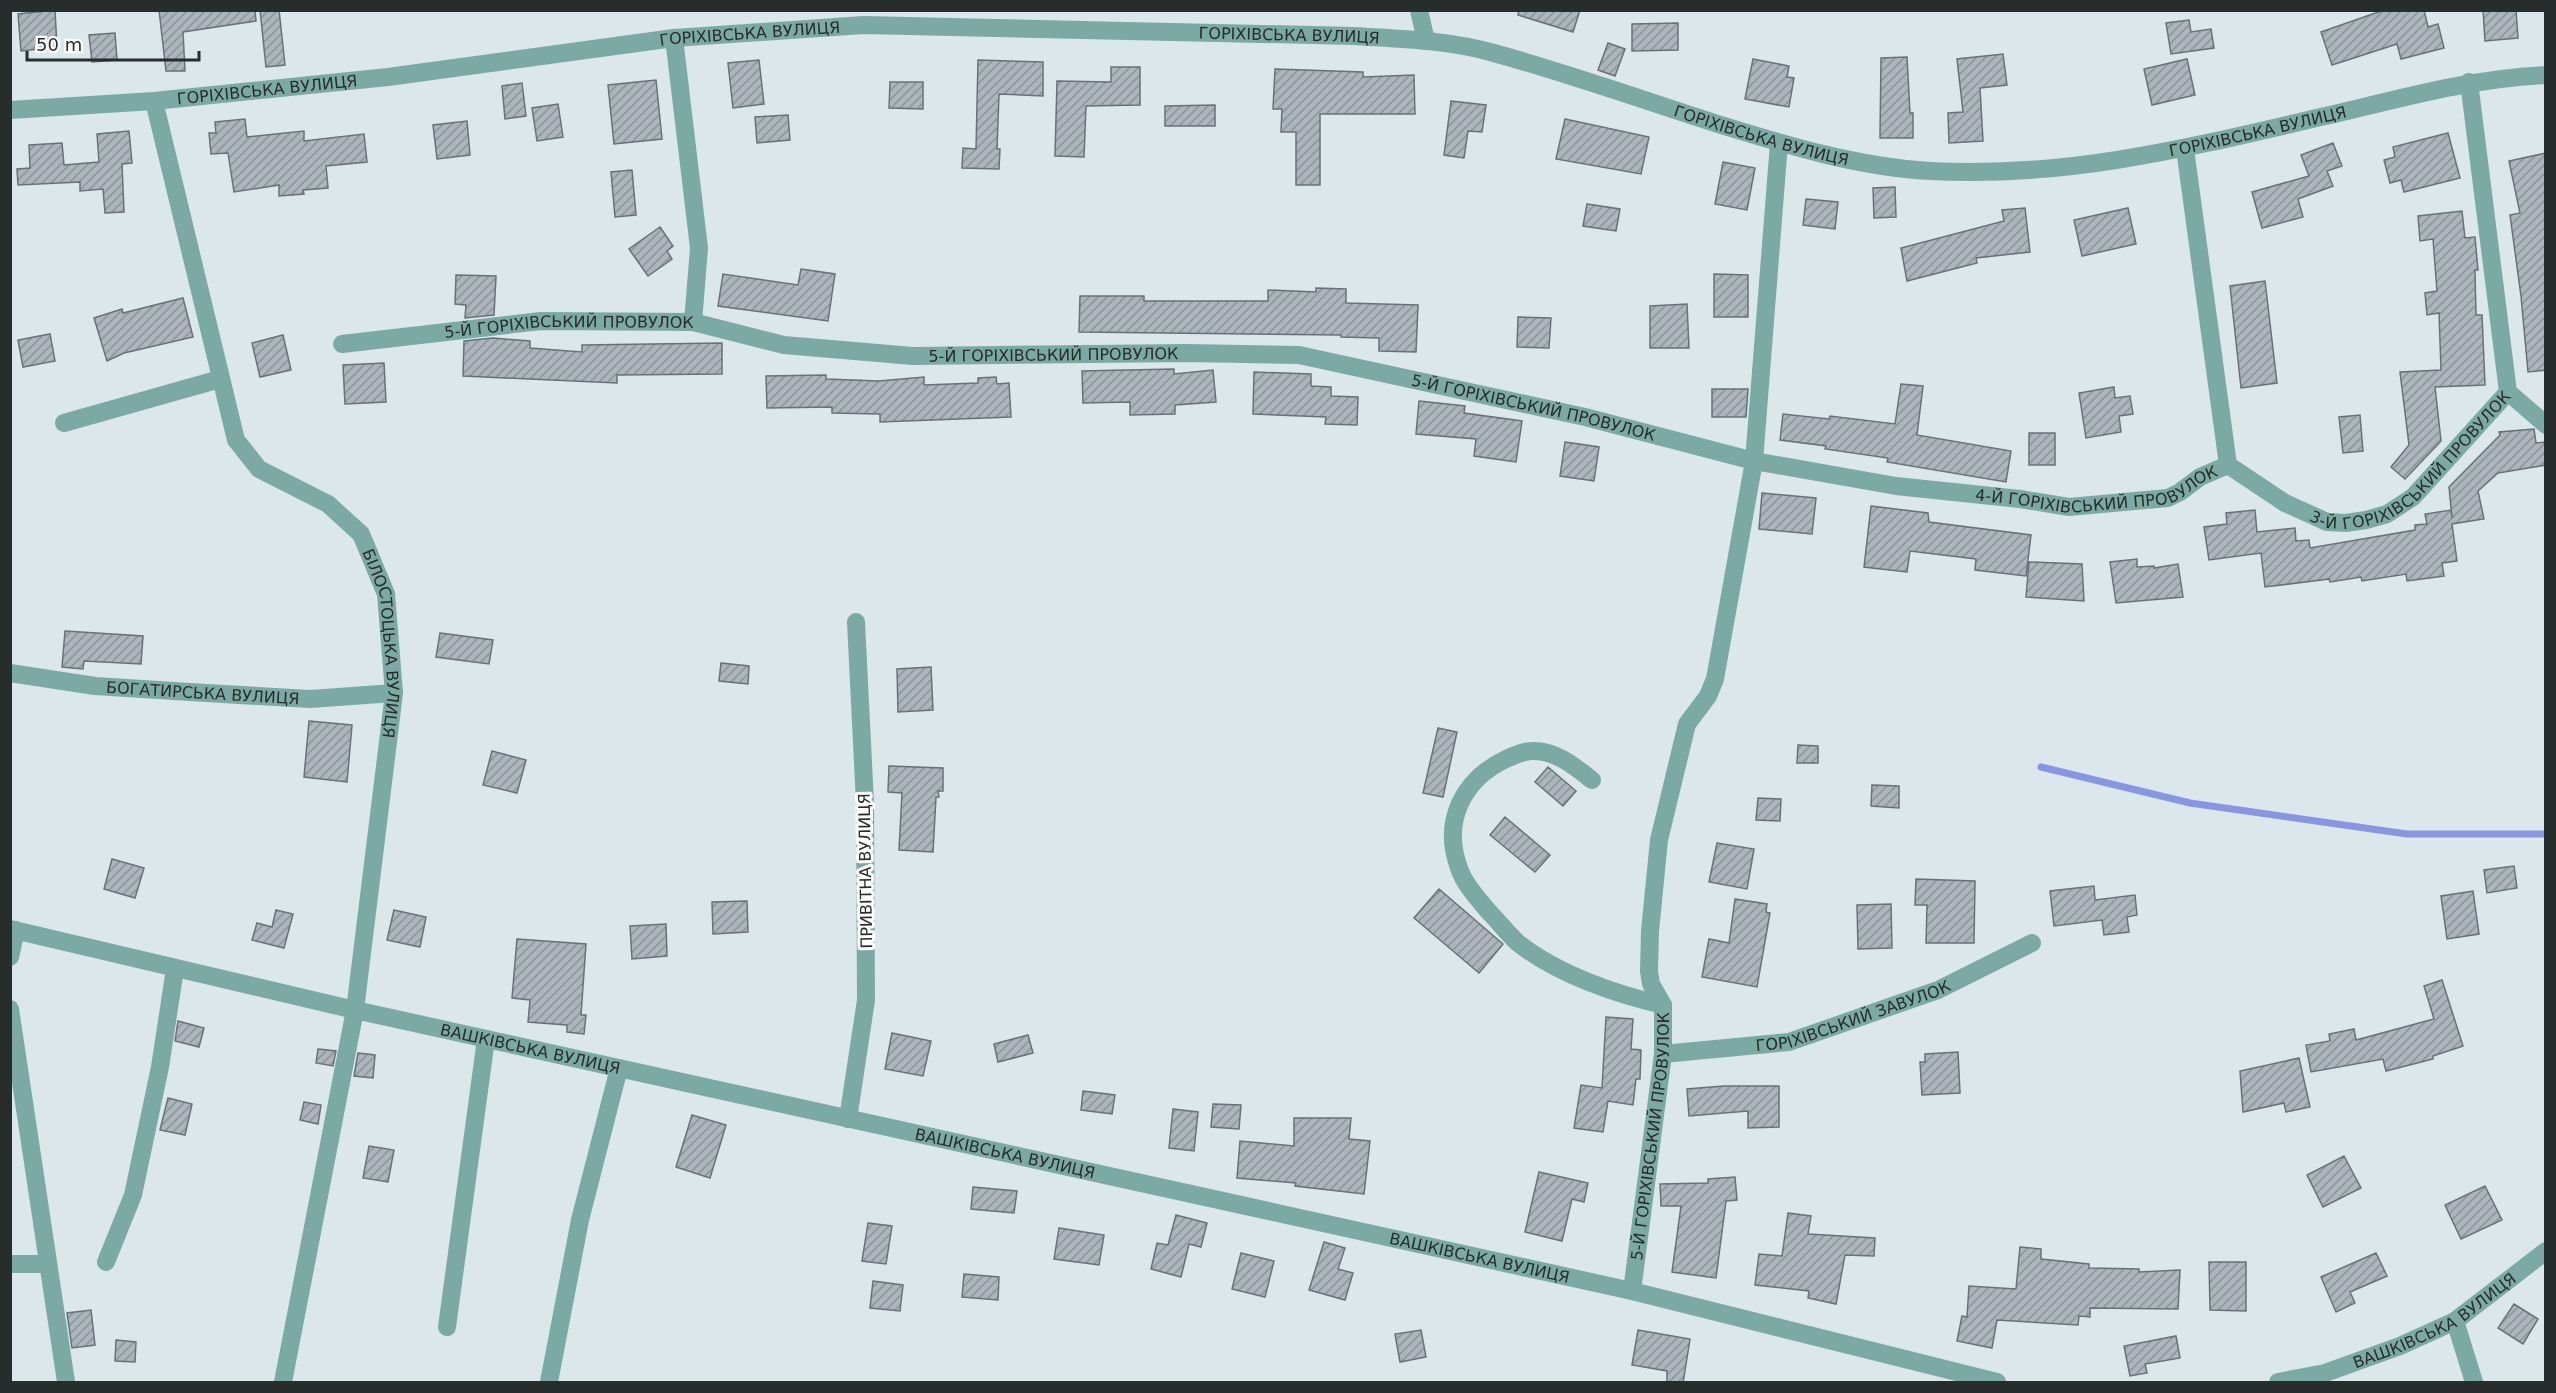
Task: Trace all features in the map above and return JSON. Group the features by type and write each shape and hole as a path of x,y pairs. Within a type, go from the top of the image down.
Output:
{"street":[{"path":"1419,10 1426,41"},
{"name":"ГОРІХІВСЬКА ВУЛИЦЯ","path":"10,110 153,101 387,78 821,19 864,25 1354,36 1426,41 1491,52 1779,143 1860,162 1931,171 2041,170 2185,149 2469,82 2546,75"},
{"path":"674,38 699,248 693,322"},
{"name":"3-Й ГОРІХІВСЬКИЙ ПРОВУЛОК","path":"2228,465 2285,503 2327,522 2346,523 2366,520 2387,514 2413,497 2508,392 2469,82"},
{"name":"БІЛОСТОЦЬКА ВУЛИЦЯ","path":"153,101 236,440 259,469 328,504 361,534 386,594 394,693 356,1010 283,1383"},
{"name":"5-Й ГОРІХІВСЬКИЙ ПРОВУЛОК","path":"1632,1291 1664,1054 1663,1005 1651,984 1649,971 1659,840 1687,724 1708,696 1715,679 1754,461 1779,143"},
{"name":"4-Й ГОРІХІВСЬКИЙ ПРОВУЛОК","path":"1754,461 1896,486 2020,499 2069,507 2168,498 2200,477 2228,465 2185,149"},
{"name":"5-Й ГОРІХІВСЬКИЙ ПРОВУЛОК","path":"342,344 541,321 693,322 784,345 913,356 1187,353 1299,355 1585,417 1754,461"},
{"path":"64,423 220,379"},
{"path":"2508,392 2546,425"},
{"name":"ПРИВІТНА ВУЛИЦЯ","path":"848,1119 866,1000 865,803 856,622"},
{"name":"БОГАТИРСЬКА ВУЛИЦЯ","path":"10,673 95,686 229,695 310,699 394,693"},
{"path":"1592,780 1567,760 1531,751 1493,765 1464,792 1456,810 1452,836 1459,869 1480,902 1518,943 1568,973 1625,996 1663,1005"},
{"path":"10,957 13,930"},
{"name":"ВАШКІВСЬКА ВУЛИЦЯ","path":"13,930 486,1039 1632,1291 1997,1383"},
{"name":"ГОРІХІВСЬКИЙ ЗАВУЛОК","path":"1664,1054 1789,1042 1938,990 2032,943"},
{"path":"106,1262 133,1195 160,1067 175,969"},
{"path":"10,1009 66,1383"},
{"path":"447,1327 486,1039"},
{"path":"549,1383 580,1220 620,1068"},
{"name":"ВАШКІВСЬКА ВУЛИЦЯ","path":"2278,1383 2325,1373 2400,1346 2455,1321 2546,1251"},
{"path":"10,1264 48,1264"},
{"path":"2455,1321 2474,1383"}],"building":[{"path":"55,10 57,47 21,51 18,14"},
{"path":"159,10 255,10 256,21 183,32 185,71 166,71"},
{"path":"260,10 279,10 285,65 266,67"},
{"path":"1519,10 1580,10 1573,32 1518,15"},
{"path":"2384,10 2424,10 2428,27 2438,24 2444,48 2401,59 2397,44 2332,65 2321,32"},
{"path":"2483,10 2516,10 2518,38 2485,41"},
{"path":"2189,20 2191,32 2211,29 2214,48 2171,54 2166,23"},
{"path":"1678,23 1678,50 1632,51 1632,24"},
{"path":"115,33 117,60 92,62 89,35"},
{"path":"1608,43 1625,49 1615,76 1598,70"},
{"path":"2003,54 2007,85 1980,88 1983,141 1949,143 1948,113 1963,112 1957,59"},
{"path":"1907,57 1910,113 1913,113 1913,138 1880,138 1881,58"},
{"path":"1753,59 1789,66 1787,77 1794,78 1789,107 1745,99"},
{"path":"2187,59 2195,95 2152,105 2144,69"},
{"path":"759,60 764,104 733,108 728,63"},
{"path":"978,60 1043,62 1043,96 999,94 997,149 1000,149 999,169 962,168 963,148 976,149"},
{"path":"1111,67 1140,67 1140,105 1086,106 1084,157 1055,156 1057,81 1111,82"},
{"path":"1275,69 1363,72 1363,77 1414,75 1415,114 1320,114 1320,185 1296,185 1296,132 1281,132 1282,109 1273,109"},
{"path":"656,80 662,139 614,144 608,85"},
{"path":"890,82 923,82 923,109 889,108"},
{"path":"522,83 526,116 505,119 502,86"},
{"path":"1451,101 1486,105 1482,132 1468,131 1464,158 1444,155"},
{"path":"558,104 563,137 537,141 532,108"},
{"path":"1215,105 1215,126 1165,126 1165,106"},
{"path":"788,115 790,140 757,143 755,117"},
{"path":"245,119 247,137 304,131 304,141 364,134 367,162 326,166 328,188 303,190 304,194 279,196 279,185 234,192 228,153 211,154 209,133 216,133 215,122"},
{"path":"1565,119 1649,137 1641,174 1556,159"},
{"path":"467,121 470,155 437,159 433,125"},
{"path":"129,131 132,163 122,164 124,212 105,213 103,189 80,191 80,182 18,185 17,169 30,168 29,145 62,143 64,165 99,162 97,134"},
{"path":"2448,133 2460,178 2404,192 2401,180 2390,183 2384,160 2395,157 2393,147"},
{"path":"2333,143 2342,166 2327,171 2333,186 2298,199 2303,217 2262,228 2252,192 2309,176 2301,155"},
{"path":"2546,153 2546,370 2528,372 2510,215 2520,213 2509,161"},
{"path":"1723,162 1755,168 1747,210 1715,204"},
{"path":"632,170 636,215 615,217 611,172"},
{"path":"1895,187 1896,217 1874,218 1873,188"},
{"path":"1806,199 1838,202 1835,229 1803,225"},
{"path":"1587,204 1620,209 1616,231 1583,226"},
{"path":"2025,208 2030,252 1976,258 1977,263 1907,281 1901,248 2004,221 2002,210"},
{"path":"2128,208 2136,244 2082,256 2074,220"},
{"path":"2462,211 2465,238 2475,237 2478,270 2475,270 2476,315 2482,315 2485,385 2435,387 2441,441 2405,479 2391,467 2409,445 2400,372 2441,370 2439,313 2427,315 2425,293 2437,291 2433,239 2420,241 2418,216"},
{"path":"660,227 673,246 667,251 672,259 648,276 629,249"},
{"path":"801,269 835,274 828,321 718,306 723,274 798,285"},
{"path":"1714,274 1748,275 1748,317 1714,317"},
{"path":"456,275 496,276 494,315 465,318 466,305 455,304"},
{"path":"2265,281 2277,383 2241,388 2230,286"},
{"path":"1316,288 1346,289 1346,303 1418,305 1416,352 1379,351 1379,338 1341,337 1341,335 1079,332 1080,296 1144,296 1144,301 1268,301 1268,290 1316,292"},
{"path":"183,298 193,337 124,353 107,361 94,318 122,309 123,313"},
{"path":"1687,304 1689,348 1650,348 1650,306"},
{"path":"1518,317 1551,318 1549,348 1517,347"},
{"path":"50,334 55,361 23,367 18,340"},
{"path":"283,335 291,370 260,377 252,343"},
{"path":"493,338 530,341 530,348 582,352 582,345 722,343 722,374 617,375 617,383 463,376 464,341"},
{"path":"384,363 386,402 345,404 343,365"},
{"path":"1174,369 1174,374 1213,370 1216,402 1175,405 1175,414 1130,415 1130,402 1083,403 1082,371"},
{"path":"1254,372 1311,374 1311,386 1331,387 1331,396 1358,397 1357,425 1325,424 1326,417 1253,414"},
{"path":"826,375 826,379 879,381 924,377 924,385 978,383 978,378 996,377 997,384 1009,383 1011,417 880,422 880,414 832,413 832,407 767,408 766,376"},
{"path":"1901,384 1923,386 1917,435 2011,451 2006,482 1887,462 1888,458 1825,449 1826,446 1780,440 1783,414 1829,419 1830,416 1895,424"},
{"path":"2114,387 2115,398 2130,396 2133,414 2119,416 2121,432 2086,438 2079,393"},
{"path":"1712,389 1748,389 1746,417 1712,417"},
{"path":"1419,401 1465,406 1464,413 1522,421 1516,462 1474,456 1476,439 1416,434"},
{"path":"2360,415 2363,451 2343,453 2339,417"},
{"path":"2534,429 2536,443 2546,442 2546,465 2498,473 2478,491 2484,519 2452,524 2457,561 2442,563 2444,576 2407,581 2406,574 2362,581 2361,577 2265,587 2261,553 2209,560 2204,527 2227,524 2226,513 2255,510 2257,532 2295,528 2296,541 2309,540 2310,548 2415,530 2415,525 2427,524 2425,514 2451,510 2452,518 2449,487 2500,435 2499,432"},
{"path":"2029,433 2055,433 2055,465 2029,465"},
{"path":"1565,442 1599,447 1594,481 1560,476"},
{"path":"1762,493 1816,498 1812,534 1759,529"},
{"path":"1871,506 1928,513 1929,522 2031,535 2026,576 1975,570 1976,559 1910,551 1907,572 1864,567"},
{"path":"2137,559 2137,567 2154,566 2154,568 2178,564 2183,597 2116,603 2110,562"},
{"path":"2029,562 2082,564 2084,601 2026,597"},
{"path":"65,631 143,636 141,664 84,661 83,669 62,667"},
{"path":"440,633 493,640 489,664 436,657"},
{"path":"721,663 749,666 748,684 719,681"},
{"path":"931,667 933,710 898,712 897,669"},
{"path":"309,721 352,725 347,782 304,777"},
{"path":"1438,728 1457,732 1443,797 1423,793"},
{"path":"1798,745 1818,746 1818,763 1797,763"},
{"path":"492,751 526,760 517,793 483,785"},
{"path":"889,766 943,768 943,791 938,791 939,797 936,797 933,852 899,850 902,793 888,792"},
{"path":"1548,767 1576,791 1563,806 1535,782"},
{"path":"1872,785 1899,786 1899,808 1871,806"},
{"path":"1758,798 1781,799 1780,821 1756,820"},
{"path":"1505,817 1550,855 1535,872 1490,835"},
{"path":"1717,843 1754,849 1747,889 1709,882"},
{"path":"112,859 144,868 135,898 104,889"},
{"path":"2514,866 2517,888 2487,893 2484,870"},
{"path":"1916,879 1975,881 1974,943 1926,943 1927,905 1915,905"},
{"path":"2094,886 2095,900 2135,895 2137,915 2127,917 2129,932 2104,935 2102,920 2054,926 2050,891"},
{"path":"1439,889 1503,944 1479,973 1414,918"},
{"path":"2473,891 2479,934 2447,939 2441,896"},
{"path":"1735,899 1767,904 1766,912 1770,913 1757,987 1702,977 1709,939 1729,943"},
{"path":"747,901 748,932 713,934 712,902"},
{"path":"1891,904 1892,948 1858,949 1857,905"},
{"path":"276,910 293,914 284,948 252,940 257,923 272,927"},
{"path":"394,910 426,917 420,947 387,940"},
{"path":"666,924 667,956 632,959 630,926"},
{"path":"517,939 586,944 581,1015 586,1015 584,1034 567,1032 567,1025 528,1022 530,1000 512,998"},
{"path":"2442,980 2463,1046 2433,1056 2433,1059 2386,1071 2383,1059 2311,1072 2306,1045 2330,1041 2329,1034 2354,1029 2356,1040 2434,1019 2424,986"},
{"path":"1606,1017 1633,1019 1631,1049 1641,1050 1640,1079 1636,1079 1633,1105 1608,1101 1603,1132 1574,1128 1581,1085 1602,1088"},
{"path":"178,1021 204,1028 199,1047 175,1041"},
{"path":"892,1033 931,1041 923,1076 885,1069"},
{"path":"1028,1035 1033,1053 998,1062 994,1044"},
{"path":"318,1049 336,1051 333,1066 316,1063"},
{"path":"1958,1052 1960,1093 1922,1095 1920,1062 1925,1062 1925,1054"},
{"path":"358,1053 375,1055 373,1078 354,1076"},
{"path":"2299,1058 2310,1107 2286,1112 2284,1103 2243,1112 2240,1071"},
{"path":"1779,1086 1779,1127 1748,1128 1748,1111 1689,1116 1687,1089"},
{"path":"1083,1091 1115,1095 1112,1114 1081,1110"},
{"path":"168,1098 192,1104 185,1135 160,1130"},
{"path":"304,1102 321,1105 318,1124 300,1120"},
{"path":"1213,1104 1241,1105 1239,1129 1211,1127"},
{"path":"1173,1109 1198,1112 1194,1151 1169,1148"},
{"path":"692,1115 726,1125 710,1178 676,1167"},
{"path":"1294,1118 1351,1118 1349,1139 1370,1141 1364,1194 1295,1186 1296,1183 1237,1178 1240,1141 1294,1146"},
{"path":"369,1146 394,1150 388,1182 363,1178"},
{"path":"2344,1156 2361,1188 2323,1207 2307,1175"},
{"path":"1539,1172 1588,1183 1584,1202 1572,1199 1562,1241 1525,1232"},
{"path":"1735,1177 1737,1200 1726,1201 1716,1278 1672,1272 1681,1206 1661,1206 1660,1184 1708,1183 1708,1179"},
{"path":"2485,1186 2502,1220 2461,1239 2445,1205"},
{"path":"973,1187 1017,1191 1014,1213 971,1209"},
{"path":"1788,1213 1811,1216 1808,1234 1875,1238 1874,1256 1845,1255 1836,1304 1808,1298 1809,1291 1755,1285 1759,1254 1782,1256"},
{"path":"1176,1215 1207,1223 1201,1247 1189,1244 1181,1277 1151,1269 1157,1243 1168,1245"},
{"path":"868,1223 892,1226 886,1264 862,1261"},
{"path":"1059,1228 1104,1235 1099,1265 1054,1259"},
{"path":"1324,1242 1345,1248 1338,1269 1353,1273 1345,1300 1309,1290"},
{"path":"2020,1247 2041,1249 2041,1259 2089,1264 2089,1268 2139,1269 2139,1272 2180,1270 2178,1309 2090,1308 2090,1317 2079,1316 2078,1325 1997,1320 1992,1348 1957,1341 1962,1316 1967,1317 1969,1286 2016,1289"},
{"path":"1241,1253 1274,1261 1265,1297 1232,1289"},
{"path":"2376,1253 2387,1276 2350,1292 2355,1303 2336,1312 2321,1277"},
{"path":"2209,1262 2246,1262 2246,1311 2210,1310"},
{"path":"964,1274 999,1277 998,1300 962,1297"},
{"path":"873,1281 903,1285 900,1311 870,1308"},
{"path":"2514,1304 2538,1319 2523,1344 2498,1328"},
{"path":"91,1310 95,1345 72,1348 67,1313"},
{"path":"1421,1330 1426,1357 1400,1362 1395,1334"},
{"path":"1638,1330 1690,1339 1683,1383 1667,1383 1667,1371 1632,1365"},
{"path":"2176,1336 2180,1358 2145,1364 2147,1373 2130,1376 2124,1346"},
{"path":"116,1340 136,1342 135,1362 115,1361"}],"waterway":[{"path":"2041,767 2190,803 2407,834 2546,834"}]}
